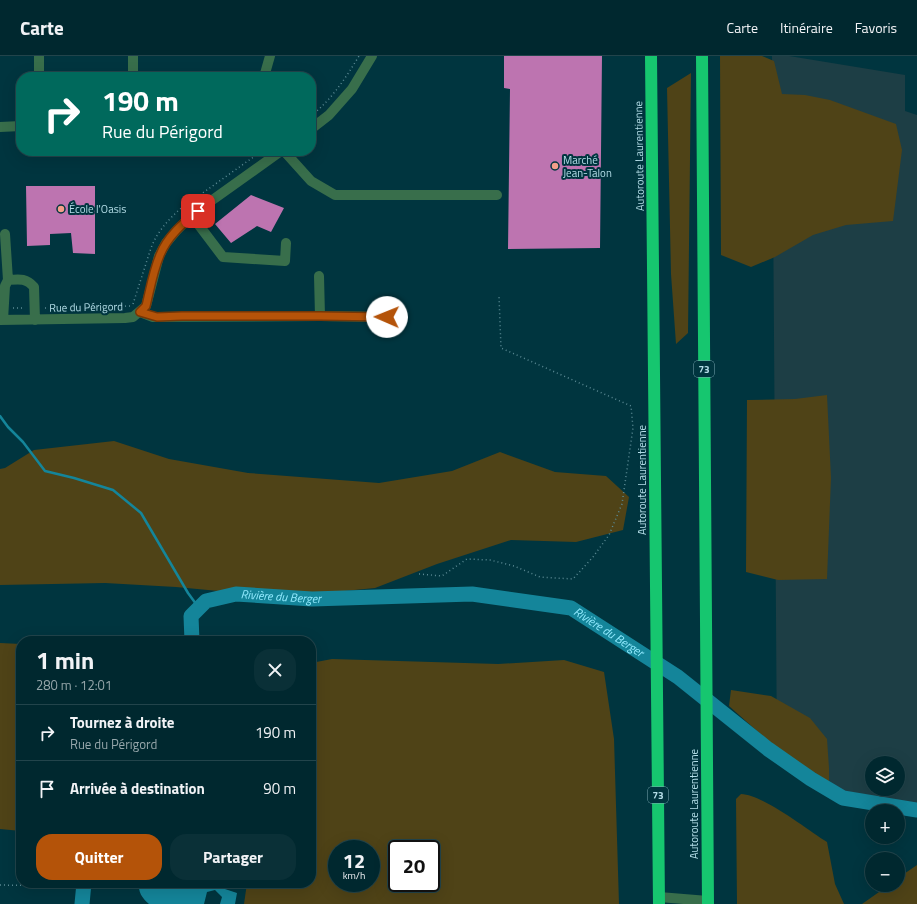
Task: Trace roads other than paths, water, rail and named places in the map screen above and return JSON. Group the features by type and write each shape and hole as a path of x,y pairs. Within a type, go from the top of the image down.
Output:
{"highway":[{"name":"Autoroute Laurentienne","path":"651,56 659,900"},
{"name":"Autoroute Laurentienne","path":"702,56 708,902"}],"street":[{"path":"39,56 39,72"},
{"path":"133,56 133,72"},
{"path":"265,72 270,56"},
{"path":"316,125 329,116 352,89 372,56"},
{"path":"0,126 16,126"},
{"path":"275,156 192,216 176,231 166,243 159,256 146,306 140,312 157,317 387,317"},
{"path":"287,156 311,181 335,195 497,195"},
{"path":"192,216 223,257 285,261 286,242"},
{"path":"1,320 4,308 5,286 8,280 5,234"},
{"path":"319,276 320,316"},
{"path":"8,280 29,281 34,287 35,320"},
{"name":"Rue du Périgord","path":"1,320 125,318 133,317 140,312"},
{"path":"659,900 708,902"}],"water":[{"path":"222,888 237,893 235,904 220,904 222,897 215,890 207,892 204,904 149,904 141,895 139,889"}],"waterway":[{"path":"0,416 8,427 23,442 45,471 113,490 141,513 188,593 199,608"},
{"name":"Rivière du Berger","path":"192,636 191,616 206,601 236,594 312,599 472,594 571,608 678,677 768,749 811,779 843,798 917,810"},
{"name":"Rivière du Berger","path":"82,904 84,888"}],"place":[{"name":"Marché Jean-Talon","path":"555,166"},
{"name":"École l'Oasis","path":"61,209"}]}
